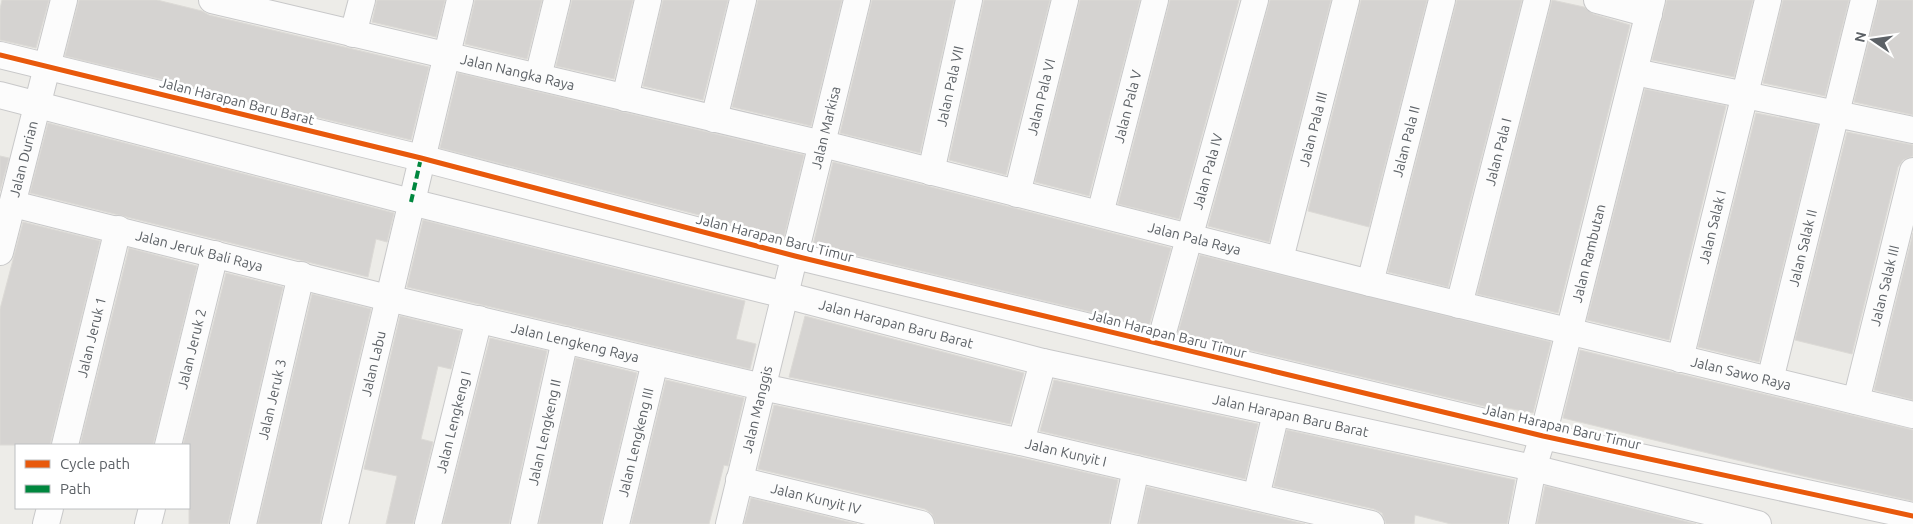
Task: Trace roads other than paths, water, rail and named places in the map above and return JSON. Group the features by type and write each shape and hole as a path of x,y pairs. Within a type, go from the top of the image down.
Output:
{"street":[{"name":"Jalan Durian","path":"0,252 64,0"},
{"name":"Jalan Nangka Raya","path":"212,0 273,7 354,34 822,145"},
{"path":"354,34 362,0"},
{"name":"Jalan Labu","path":"335,524 460,0"},
{"path":"538,77 557,0"},
{"path":"625,98 648,0"},
{"path":"714,119 743,0"},
{"name":"Jalan Markisa","path":"785,295 857,0"},
{"name":"Jalan Pala VII","path":"931,172 969,0"},
{"name":"Jalan Pala VI","path":"1017,194 1066,0"},
{"name":"Jalan Pala V","path":"1100,214 1155,0"},
{"name":"Jalan Pala IV","path":"1160,343 1255,0"},
{"name":"Jalan Pala III","path":"1280,259 1346,0"},
{"name":"Jalan Pala II","path":"1370,283 1442,0"},
{"name":"Jalan Pala I","path":"1459,305 1537,0"},
{"path":"1597,0 1651,7"},
{"name":"Jalan Salak I","path":"1680,359 1768,0"},
{"name":"Jalan Salak II","path":"1770,380 1864,0"},
{"name":"Jalan Rambutan","path":"1522,524 1533,468 1543,436 1651,7"},
{"path":"0,55 48,66"},
{"name":"Jalan Harapan Baru Barat","path":"48,66 422,158"},
{"path":"1635,72 1913,130"},
{"name":"Jalan Harapan Baru Barat","path":"0,95 411,202 785,295 1043,362 1533,468 1758,524"},
{"name":"Jalan Pala Raya","path":"822,145 1569,332"},
{"name":"Jalan Harapan Baru Timur","path":"422,158 795,256 1543,436 1913,516"},
{"name":"Jalan Salak III","path":"1856,401 1913,171"},
{"name":"Jalan Jeruk Bali Raya","path":"12,204 388,298"},
{"name":"Jalan Jeruk 1","path":"65,444 118,229"},
{"name":"Jalan Jeruk 2","path":"168,444 215,254"},
{"name":"Jalan Jeruk 3","path":"243,524 301,275"},
{"name":"Jalan Manggis","path":"729,524 785,295"},
{"name":"Jalan Lengkeng Raya","path":"388,298 762,387"},
{"name":"Jalan Lengkeng I","path":"428,524 479,319"},
{"name":"Jalan Sawo Raya","path":"1569,332 1913,415"},
{"name":"Jalan Lengkeng II","path":"524,524 566,340"},
{"name":"Jalan Lengkeng III","path":"616,524 655,362"},
{"path":"1021,442 1043,362"},
{"name":"Jalan Kunyit I","path":"762,387 1021,442 1370,524"},
{"path":"1256,497 1276,413"},
{"path":"1124,524 1136,469"},
{"name":"Jalan Kunyit IV","path":"740,480 845,515 921,524"},
{"path":"46,524 50,509"},
{"path":"148,524 152,509"}]}
